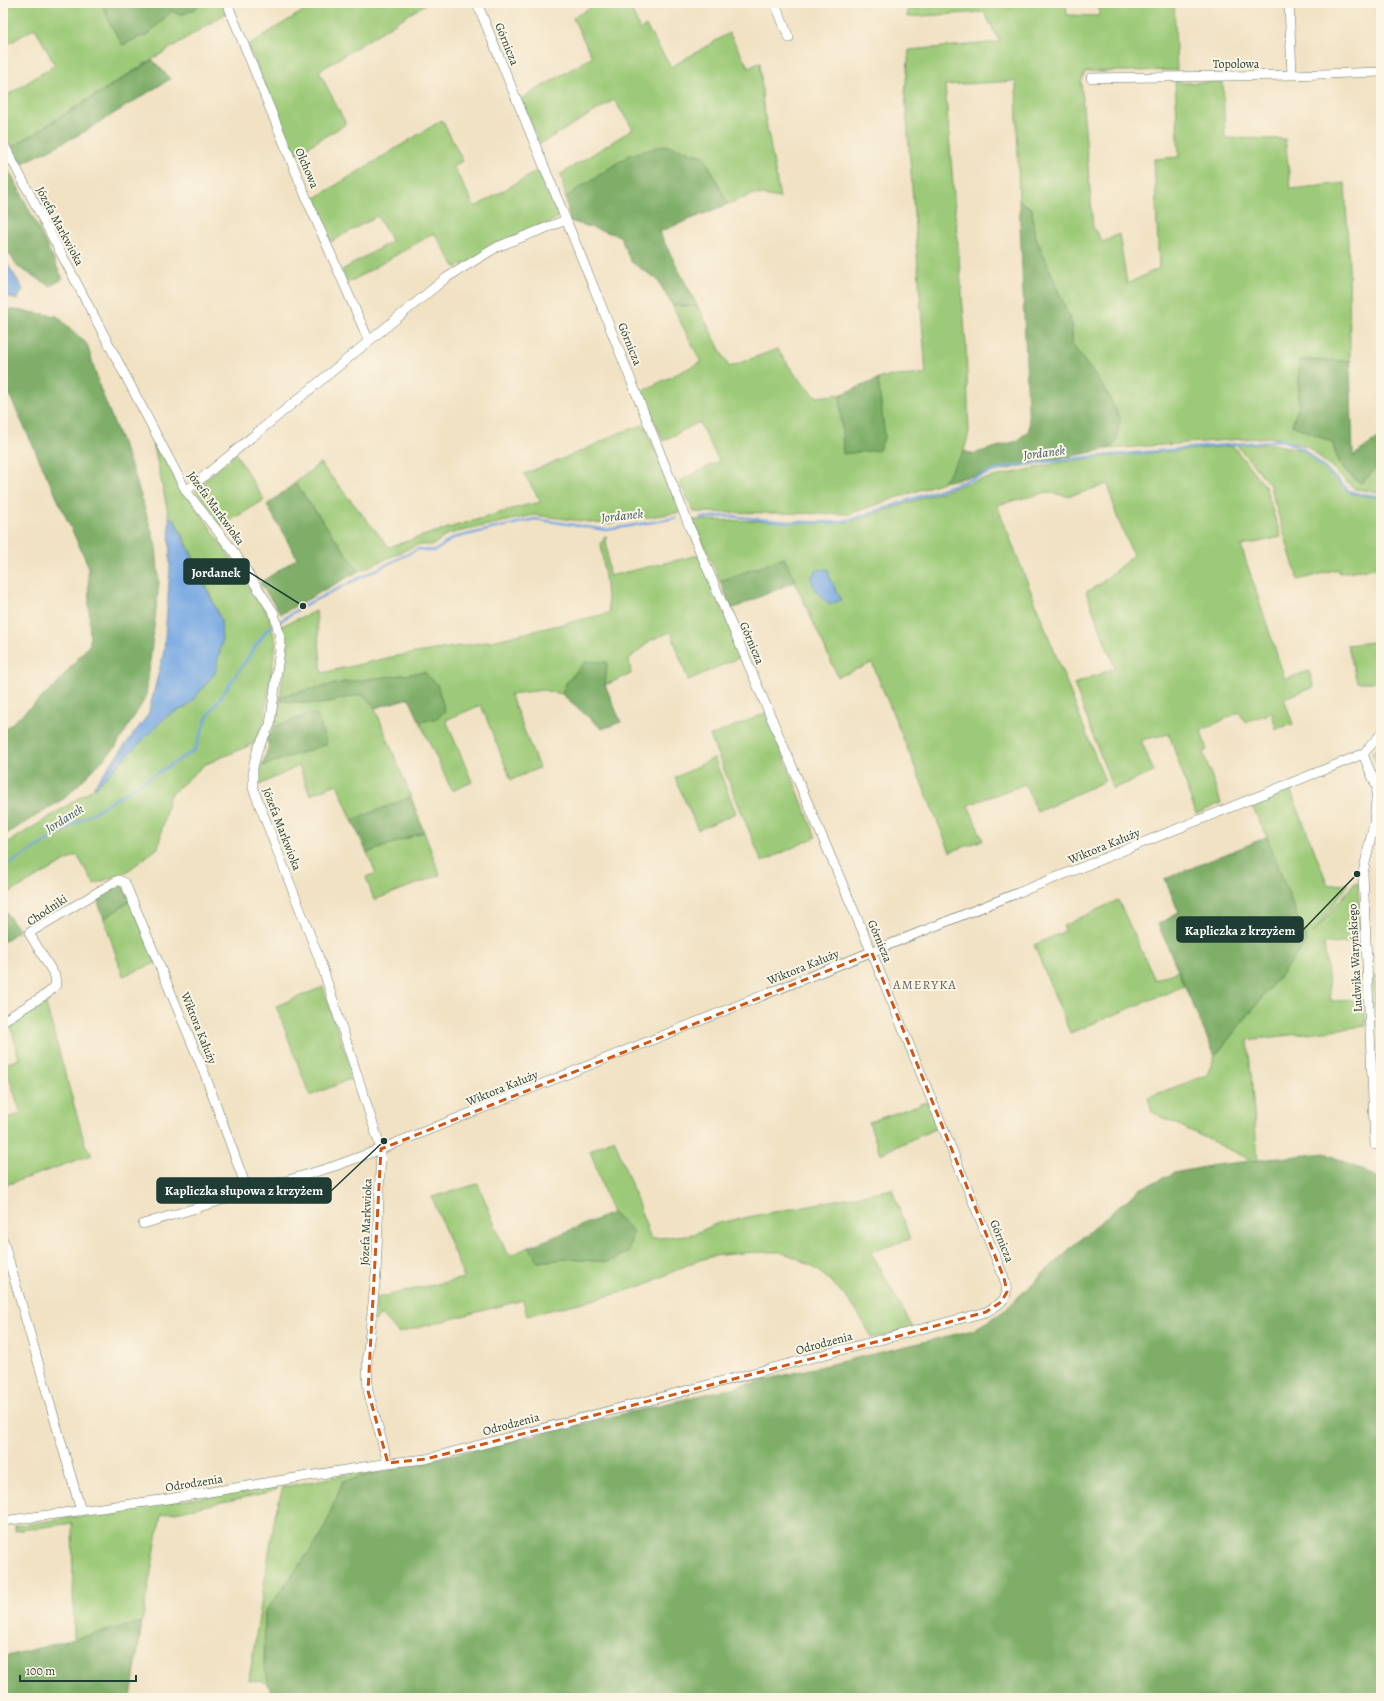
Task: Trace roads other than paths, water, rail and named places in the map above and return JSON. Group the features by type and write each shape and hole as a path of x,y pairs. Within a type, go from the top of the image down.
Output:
{"street":[{"name":"Olchowa","path":"227,3 308,202 369,341"},
{"name":"Górnicza","path":"477,3 690,528 872,953 1004,1278 1007,1292"},
{"path":"775,3 790,38"},
{"path":"1289,3 1292,75"},
{"name":"Topolowa","path":"1091,78 1381,72"},
{"name":"Józefa Markwioka","path":"3,143 186,491 234,552 275,616 281,642 270,725 258,748 253,767 253,788 322,966 381,1149 376,1274 367,1360 368,1391 388,1463"},
{"path":"186,491 446,278 497,248 566,220"},
{"path":"1363,754 1381,734"},
{"name":"Wiktora Kałuży","path":"143,1224 335,1166 381,1149 872,953 1363,754"},
{"name":"Ludwika Waryńskiego","path":"1363,754 1377,788 1374,823 1363,873 1378,1145"},
{"name":"Wiktora Kałuży","path":"118,880 125,883 163,972 204,1072 248,1192"},
{"name":"Chodniki","path":"3,1021 48,993 56,985 55,976 29,933 118,880"},
{"path":"3,1240 81,1511"},
{"name":"Odrodzenia","path":"3,1521 162,1500 388,1463 426,1459 986,1312 1001,1302 1007,1292"}],"water":[{"path":"3,257 23,289 17,300 3,294"},
{"path":"169,517 174,519 221,620 222,642 215,673 188,706 168,715 97,786 93,787 148,715 164,651 170,568"},
{"path":"828,569 830,579 841,600 829,605 814,588 811,577 817,570"}],"waterway":[{"name":"Jordanek","path":"700,518 729,516 788,522 834,523 859,517 1007,467 1090,457 1283,440 1303,449 1349,491 1359,494 1381,496"},
{"name":"Jordanek","path":"279,622 303,606 418,549 435,551 453,538 535,519 606,530 676,518"},
{"name":"Jordanek","path":"3,868 195,750 207,717 267,630 275,624"}],"place":[{"name":"Jordanek","path":"303,606"},
{"name":"Kapliczka z krzyżem","path":"1357,874"},
{"name":"Kapliczka słupowa z krzyżem","path":"384,1141"}],"district":[{"name":"AMERYKA","path":"925,984"}]}
